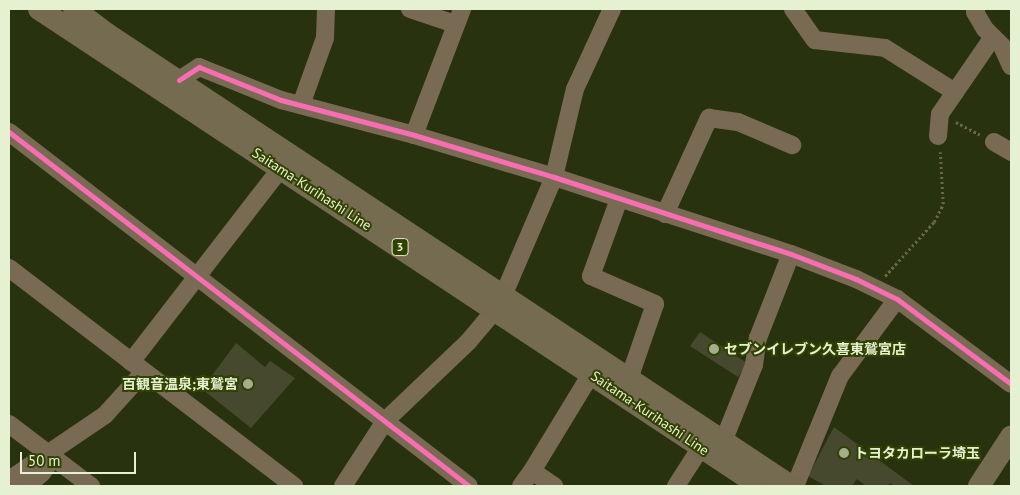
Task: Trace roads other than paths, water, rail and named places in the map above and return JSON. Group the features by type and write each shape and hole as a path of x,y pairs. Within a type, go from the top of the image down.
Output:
{"main road":[{"name":"Saitama-Kurihashi Line","path":"39,9 281,168 499,303 629,379 791,486"},
{"name":"Saitama-Kurihashi Line","path":"74,9 107,34 179,80 499,303 591,374 760,486"},
{"path":"978,486 1011,437"}],"street":[{"path":"301,105 324,38 326,9"},
{"path":"410,9 458,16 414,135"},
{"path":"343,486 385,421 468,342 499,303 554,177 575,90 612,9"},
{"path":"793,9 815,40 885,48 955,92"},
{"path":"976,9 974,12 985,29 1002,46 1011,66"},
{"path":"938,136 940,114 993,37"},
{"path":"179,80 199,67 281,100 414,135 554,177 791,254 897,299 1011,384"},
{"path":"665,214 709,118 738,122 792,145"},
{"path":"9,132 470,486"},
{"path":"994,142 1011,152"},
{"path":"9,480 48,452 106,415 198,277 281,168"},
{"path":"619,199 591,276 655,304 629,379"},
{"path":"723,442 754,365 758,338 791,254"},
{"path":"9,268 294,486"},
{"path":"795,486 840,376 897,299"},
{"path":"521,486 591,374"},
{"path":"9,424 91,486"},
{"path":"676,486 701,447"},
{"path":"9,465 31,452 48,452"},
{"path":"27,486 42,474 47,466 48,452"},
{"path":"532,471 554,486"}],"place":[{"name":"セブンイレブン久喜東鷲宮店","path":"714,349"},
{"name":"百観音温泉;東鷲宮","path":"248,384"},
{"name":"トヨタカローラ埼玉","path":"844,453"}]}
